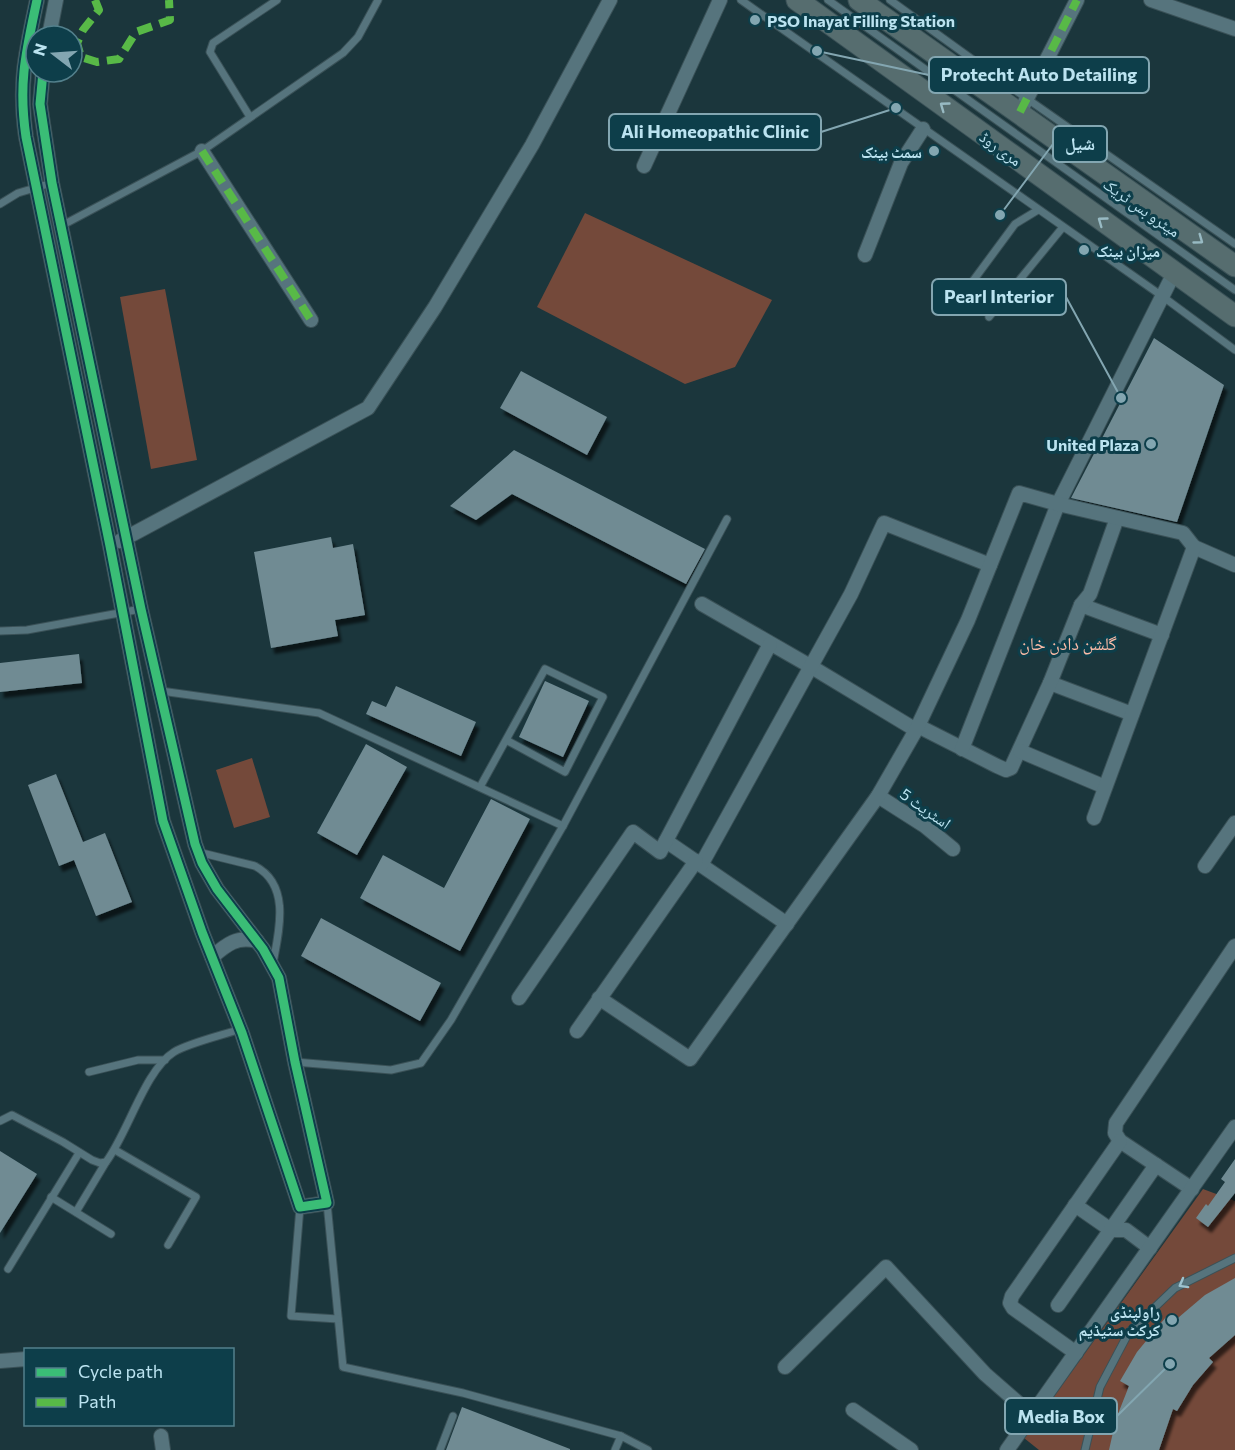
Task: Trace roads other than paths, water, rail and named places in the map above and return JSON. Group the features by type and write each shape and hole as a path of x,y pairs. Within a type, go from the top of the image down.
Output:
{"main road":[{"name":"مری روڈ","path":"797,0 1235,316"},
{"path":"860,0 1023,105 1235,266"}],"street":[{"path":"37,0 23,64 22,108 36,188 123,612 158,800 173,852 241,1029 300,1207 327,1203 279,978 257,941 217,889 197,848 141,609 52,183 40,104 42,84"},
{"path":"51,24 56,0"},
{"path":"110,546 368,408 435,307 532,145 610,0"},
{"path":"644,166 720,0"},
{"path":"1023,105 1077,0"},
{"path":"1151,0 1235,30"},
{"path":"865,255 901,163 923,129"},
{"path":"202,151 311,320"},
{"path":"962,749 1058,504 1174,273"},
{"path":"599,998 690,1059 878,796 917,728 968,620 1019,493 1183,534 1194,547 1235,566"},
{"path":"702,604 917,728 1006,770 1011,768 1020,751 1082,604 1090,594 1117,518"},
{"path":"577,1031 699,863 851,594 884,523 990,565"},
{"path":"1094,818 1194,547"},
{"path":"1082,604 1161,635"},
{"path":"519,998 633,832 660,852 770,645"},
{"path":"1050,683 1132,714"},
{"path":"1020,751 1106,787"},
{"name":"اسٹریٹ 5","path":"878,796 925,825 953,849"},
{"path":"1205,866 1235,823"},
{"path":"666,841 787,924"},
{"path":"173,852 197,848"},
{"path":"212,957 230,942 244,938 257,941"},
{"path":"1192,1189 1120,1141 1115,1133 1116,1123 1235,946"},
{"path":"1007,1450 1235,1127"},
{"path":"1077,1353 1013,1308 1010,1303 1012,1296 1120,1141"},
{"path":"1058,1305 1156,1165"},
{"path":"1075,1205 1111,1230 1126,1230 1150,1248"},
{"path":"785,1367 885,1267 985,1374 1032,1415"},
{"path":"0,1361 24,1359"},
{"path":"853,1410 911,1450"}],"lane":[{"path":"250,117 210,52 213,43 277,0"},
{"path":"61,226 202,151 343,53 358,37 378,0"},
{"path":"741,0 1162,296 1235,350"},
{"name":"میٹرو بس ٹریک","path":"828,0 1235,290"},
{"path":"890,0 1023,105 1235,244"},
{"path":"0,204 18,193 52,183"},
{"path":"964,293 1015,224 1038,210"},
{"path":"989,317 1063,227"},
{"path":"296,1062 391,1070 421,1063 451,1020 563,826 727,519"},
{"path":"0,631 27,630 141,609"},
{"path":"480,787 544,669 603,697 565,772 506,741"},
{"path":"161,691 319,713 563,826"},
{"path":"197,848 255,867 264,871 271,880 279,898 280,913 273,965"},
{"path":"76,1212 115,1150 146,1085 165,1060 175,1051 241,1029"},
{"path":"89,1072 138,1060 165,1060"},
{"path":"0,1121 12,1115 92,1160 100,1163 106,1162"},
{"path":"115,1150 196,1197 168,1245"},
{"path":"8,1269 79,1153"},
{"path":"51,1197 111,1234"},
{"path":"327,1203 343,1367 464,1393 621,1436 648,1450"},
{"path":"300,1207 291,1317 338,1319"},
{"path":"1085,1450 1100,1387 1129,1332 1175,1288 1235,1258"},
{"path":"440,1450 453,1416"},
{"path":"615,1450 621,1436"}],"place":[{"name":"PSO Inayat Filling Station","path":"755,20"},
{"name":"Protecht Auto Detailing","path":"817,51"},
{"name":"Ali Homeopathic Clinic","path":"896,108"},
{"name":"سمٹ بینک","path":"934,151"},
{"name":"شیل","path":"1000,215"},
{"name":"میزان بینک","path":"1084,250"},
{"name":"Pearl Interior","path":"1121,398"},
{"name":"United Plaza","path":"1151,444"},
{"name":"راولپنڈی کرکٹ سٹیڈیم","path":"1172,1320"},
{"name":"Media Box","path":"1170,1364"}],"district":[{"name":"گلشن دادن خان","path":"1068,643"}]}
